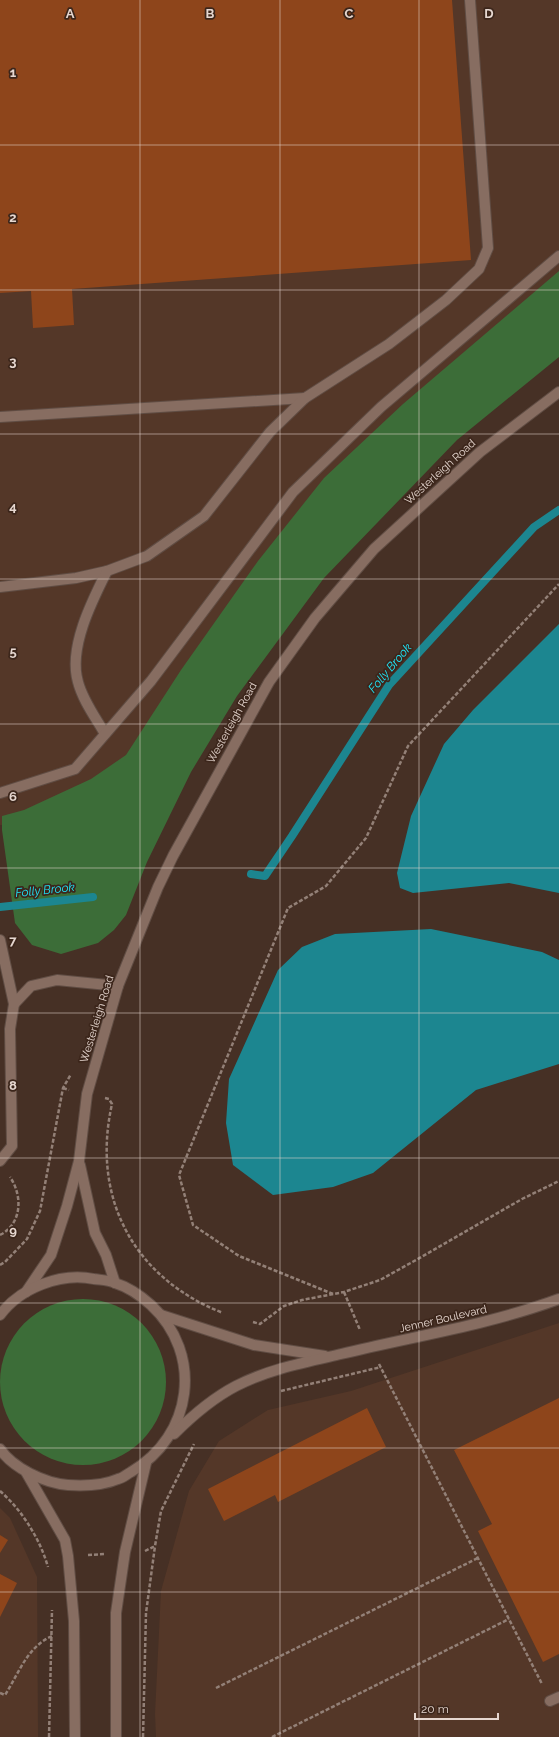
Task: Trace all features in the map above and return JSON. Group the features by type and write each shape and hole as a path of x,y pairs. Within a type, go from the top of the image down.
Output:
{"street":[{"path":"0,587 76,578 107,571 147,556 204,516 270,432 305,398 389,344 446,300 479,268 488,248 470,0"},
{"path":"0,793 75,769 151,681 293,492 381,407 559,256"},
{"name":"Westerleigh Road","path":"26,1292 51,1254 67,1206 79,1161 87,1094 118,986 172,856 268,682 315,618 380,543 480,452 559,392"},
{"path":"0,417 305,398"},
{"path":"105,734 82,694 75,671 76,657 83,624 92,601 107,571"},
{"path":"0,940 14,1004 10,1029 12,1146 0,1161"},
{"path":"14,1004 31,986 57,980 118,986"},
{"name":"Westerleigh Road","path":"79,1161 95,1233 106,1255 115,1283"},
{"path":"1,1311 26,1292 54,1280 85,1277 115,1283 140,1296 161,1315 176,1338 184,1363 185,1390 179,1417 167,1440 146,1463 118,1480 87,1487 56,1484 26,1472"},
{"name":"Jenner Boulevard","path":"167,1440 196,1411 236,1386 275,1370 368,1347 477,1325 559,1299"},
{"name":"Jenner Boulevard","path":"161,1315 254,1345 330,1356"},
{"path":"0,1449 26,1472 65,1540 68,1556 74,1621 75,1737"},
{"path":"116,1737 116,1613 125,1552 146,1463"}],"path":[{"path":"333,1294 239,1256 193,1225 179,1175 288,908 326,886 366,838 408,746 559,584"},
{"path":"0,1264 5,1262 27,1239 40,1211 63,1088 74,1068"},
{"path":"63,1088 109,1099 112,1104 108,1123 106,1159 109,1187 114,1204 136,1249 166,1280 206,1306 228,1314"},
{"path":"0,1235 16,1220 19,1205 16,1186 8,1174"},
{"path":"248,1321 260,1324 284,1306 302,1300 344,1292 380,1280 522,1199 559,1181"},
{"path":"344,1292 368,1347 381,1367 509,1619 555,1699"},
{"path":"276,1392 381,1367"},
{"path":"143,1737 146,1613 160,1511 194,1443"},
{"path":"0,1491 30,1527 45,1558 49,1572"},
{"path":"45,1558 148,1551 154,1546"},
{"path":"216,1688 478,1558"},
{"path":"49,1737 52,1607"},
{"path":"272,1737 509,1619"},
{"path":"0,1693 5,1694 31,1650 42,1640 52,1636"}],"shaded area":[{"path":"0,0 559,0 559,329 293,568 179,768 53,822 0,825"},
{"path":"559,1323 559,1737 156,1737 155,1714 161,1591 189,1491 219,1441 268,1410 351,1391"},
{"path":"0,1508 10,1518 37,1577 38,1737 0,1737"}],"green space":[{"path":"559,271 559,357 457,440 324,578 237,696 191,772 147,862 126,915 114,930 98,943 61,954 32,945 15,923 2,830 2,816 24,810 91,779 126,755 181,670 258,561 324,478 403,404"},
{"path":"75,1299 91,1299 115,1305 142,1323 160,1350 165,1366 165,1398 160,1414 142,1441 129,1451 107,1462 91,1465 75,1465 51,1459 30,1446 19,1435 6,1414 3,1406 0,1390 0,1374 6,1350 19,1329 30,1318 51,1305 59,1302"}],"water":[{"path":"559,624 559,893 509,883 413,893 400,888 397,873 411,816 444,744 473,710"},
{"path":"431,929 542,952 559,960 559,1064 476,1090 373,1173 333,1187 273,1195 233,1165 226,1123 229,1079 278,970 302,947 335,934"}],"building":[{"path":"0,0 452,0 471,260 72,289 74,325 33,328 31,291 0,293"},
{"path":"559,1398 559,1654 543,1662 478,1531 492,1524 454,1450"},
{"path":"367,1408 386,1447 278,1502 275,1495 224,1521 208,1489"},
{"path":"0,1535 8,1540 0,1553"},
{"path":"0,1574 17,1583 0,1617"}],"waterway":[{"name":"Folly Brook","path":"251,874 265,876 389,685 534,527 559,510"},
{"name":"Folly Brook","path":"0,907 93,897"}]}
